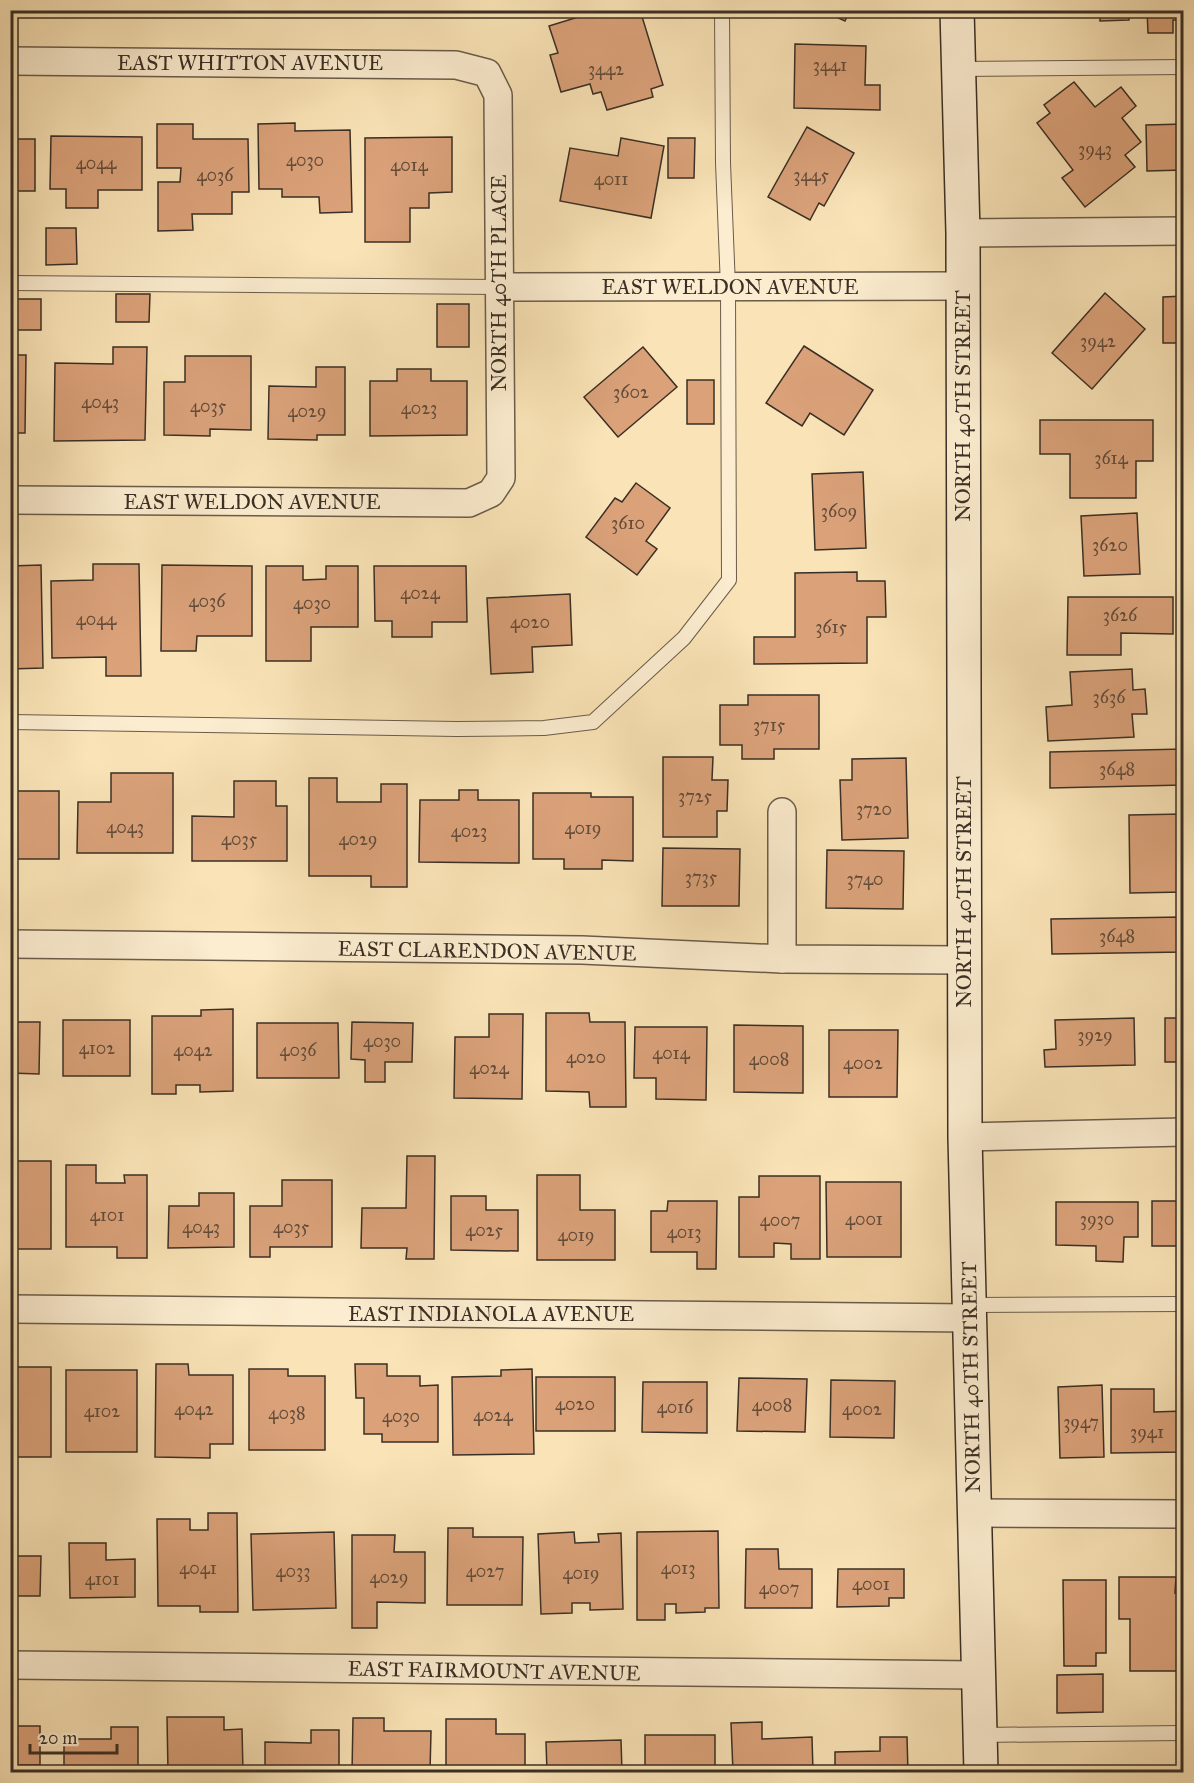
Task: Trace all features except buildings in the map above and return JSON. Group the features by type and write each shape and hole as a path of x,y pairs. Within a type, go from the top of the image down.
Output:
{"main road":[{"name":"NORTH 40TH STREET","path":"957,10 963,233 965,1137 981,1773"}],"street":[{"name":"EAST WHITTON AVENUE","path":"10,61 456,64 488,73"},
{"name":"NORTH 40TH PLACE","path":"488,73 498,95 501,478 491,493"},
{"path":"963,233 1184,231"},
{"name":"EAST WELDON AVENUE","path":"498,287 963,286"},
{"name":"EAST WELDON AVENUE","path":"10,500 468,503 491,493"},
{"path":"782,812 782,959"},
{"name":"EAST CLARENDON AVENUE","path":"10,944 582,950 782,959 964,960"},
{"path":"965,1137 1184,1132"},
{"name":"EAST INDIANOLA AVENUE","path":"10,1309 971,1311"},
{"path":"974,1513 1184,1514"},
{"name":"EAST FAIRMOUNT AVENUE","path":"10,1665 977,1675"}],"lane":[{"path":"10,722 457,729 544,728 593,722 684,638 729,580 728,287 722,10"},
{"path":"958,69 1184,67"},
{"path":"10,283 498,287"},
{"path":"971,1311 1184,1304"},
{"path":"979,1735 1184,1733"}]}
